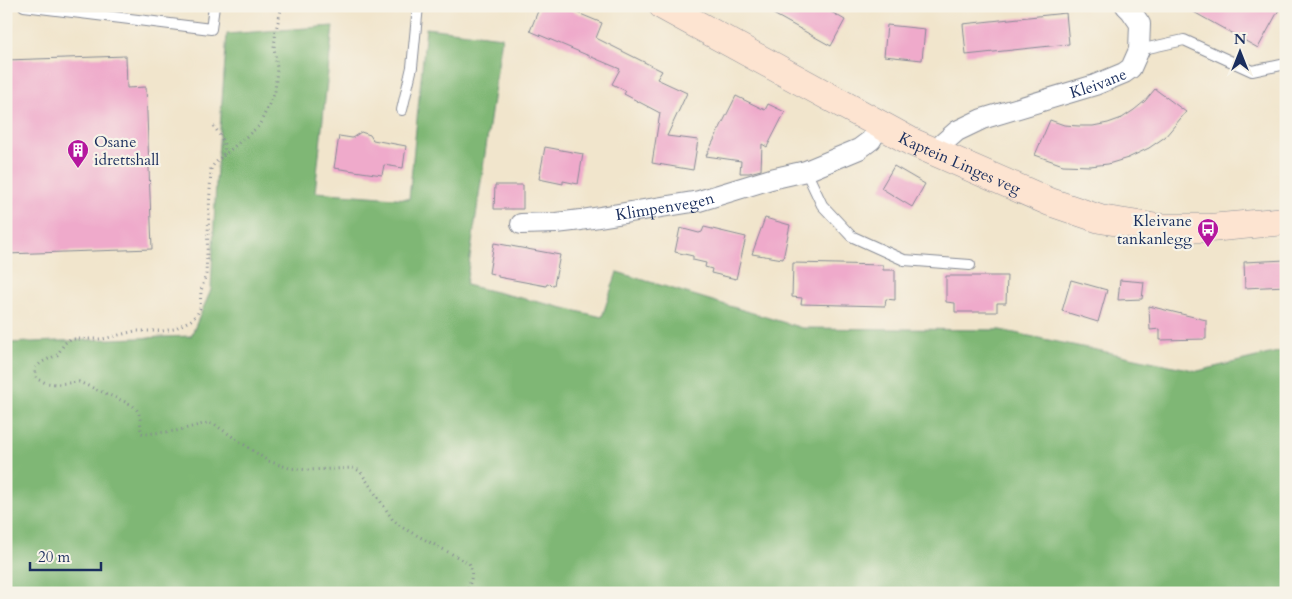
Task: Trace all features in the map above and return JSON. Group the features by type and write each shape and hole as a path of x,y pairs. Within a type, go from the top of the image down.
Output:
{"main road":[{"name":"Kaptein Linges veg","path":"663,6 933,152 1050,202 1100,219 1158,228 1210,228 1286,221"}],"street":[{"path":"1126,6 1140,24 1139,50"},
{"name":"Kleivane","path":"933,152 957,131 982,119 1095,85 1124,74 1131,68 1139,50"},
{"name":"Klimpenvegen","path":"521,224 573,221 699,201 771,178 806,171 859,149 871,140 880,125"}],"lane":[{"path":"24,6 211,29 214,6"},
{"path":"402,110 412,68 418,6"},
{"name":"Kleivane","path":"1139,50 1184,40 1252,71 1286,64"},
{"path":"806,171 822,205 851,236 904,260 970,265"}],"path":[{"path":"282,6 274,47 277,68 275,92 259,126 214,163 211,169 206,274 197,315 174,329 135,331 103,339 70,340 65,343 57,354 35,368 35,374 37,379 46,383 79,382 130,404 137,408 139,412 141,433 144,434 176,431 207,423 214,424 268,461 289,468 309,470 354,468 360,471 393,520 403,528 469,563 472,579 466,593"},
{"path":"214,126 221,136 224,145 222,157"}],"green space":[{"path":"333,26 315,192 409,199 426,28 502,37 466,285 602,317 617,272 802,328 1000,330 1198,371 1286,350 1286,593 6,593 6,343 191,336 211,290 216,182 227,34"}],"building":[{"path":"540,6 561,6 602,23 596,38 662,71 657,79 687,93 667,136 698,140 693,170 652,163 660,113 624,94 626,91 612,84 620,69 530,31"},
{"path":"759,6 821,6 845,20 831,46"},
{"path":"1183,6 1281,6 1258,48"},
{"path":"1066,13 1069,44 966,55 963,24"},
{"path":"887,25 925,29 922,60 884,56"},
{"name":"Osane idrettshall","path":"126,56 127,88 146,87 152,249 6,254 6,60"},
{"path":"1155,89 1186,112 1165,137 1149,148 1128,158 1108,164 1090,166 1063,165 1035,155 1050,120 1064,125 1079,126 1108,123 1122,118 1134,110"},
{"path":"736,96 765,110 768,104 785,112 767,147 762,144 761,170 740,173 741,161 706,156"},
{"path":"361,132 370,135 373,140 406,146 403,168 384,165 382,175 334,168 339,136 352,138"},
{"path":"545,147 583,154 578,184 563,181 563,184 539,179"},
{"path":"894,166 925,184 912,207 881,188"},
{"path":"495,185 523,185 523,209 494,209"},
{"path":"765,218 790,225 783,259 752,254"},
{"path":"704,227 746,237 736,279 711,273 712,269 705,267 706,263 693,260 693,256 675,252 680,228 699,233 702,232"},
{"path":"494,243 560,255 554,285 547,284 546,286 498,277 498,275 489,273"},
{"path":"1286,260 1286,286 1245,288 1244,262"},
{"path":"793,263 883,265 883,270 895,270 895,300 886,299 885,306 801,304 802,298 792,297"},
{"path":"946,276 1007,276 1006,303 997,303 997,312 955,312 955,303 946,302"},
{"path":"1071,280 1107,290 1098,322 1062,311"},
{"path":"1120,280 1144,282 1142,299 1118,300"},
{"path":"1149,306 1206,320 1206,339 1160,340 1160,329 1150,330"}],"place":[{"name":"Osane idrettshall","path":"78,169"},
{"name":"Kleivane tankanlegg","path":"1208,248"}]}
